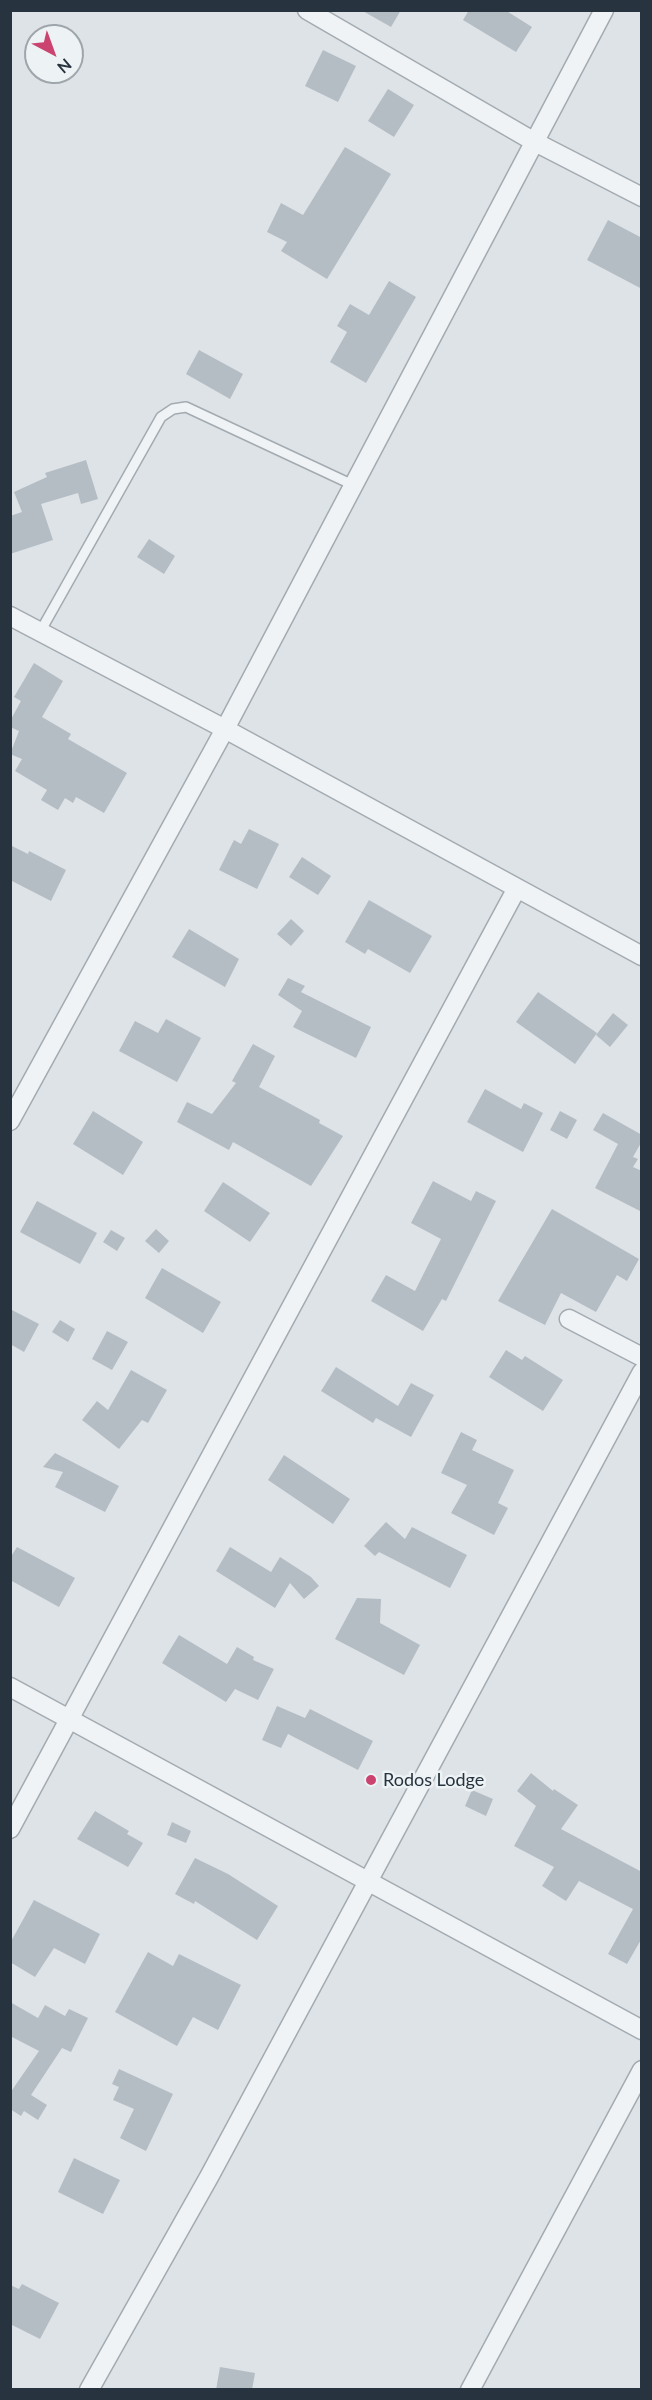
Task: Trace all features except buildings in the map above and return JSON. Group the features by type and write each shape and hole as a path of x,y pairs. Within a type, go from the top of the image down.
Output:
{"street":[{"path":"307,10 533,141 642,198"},
{"path":"10,1121 225,729 604,10"},
{"path":"10,616 225,729 642,956"},
{"path":"10,1829 517,888"},
{"path":"569,1319 642,1357"},
{"path":"89,2390 209,2177 642,1372"},
{"path":"10,1687 642,2030"},
{"path":"470,2390 642,2070"}],"lane":[{"path":"40,632 161,417 173,409 186,407 353,485"}],"place":[{"name":"Rodos Lodge","path":"371,1780"}]}
